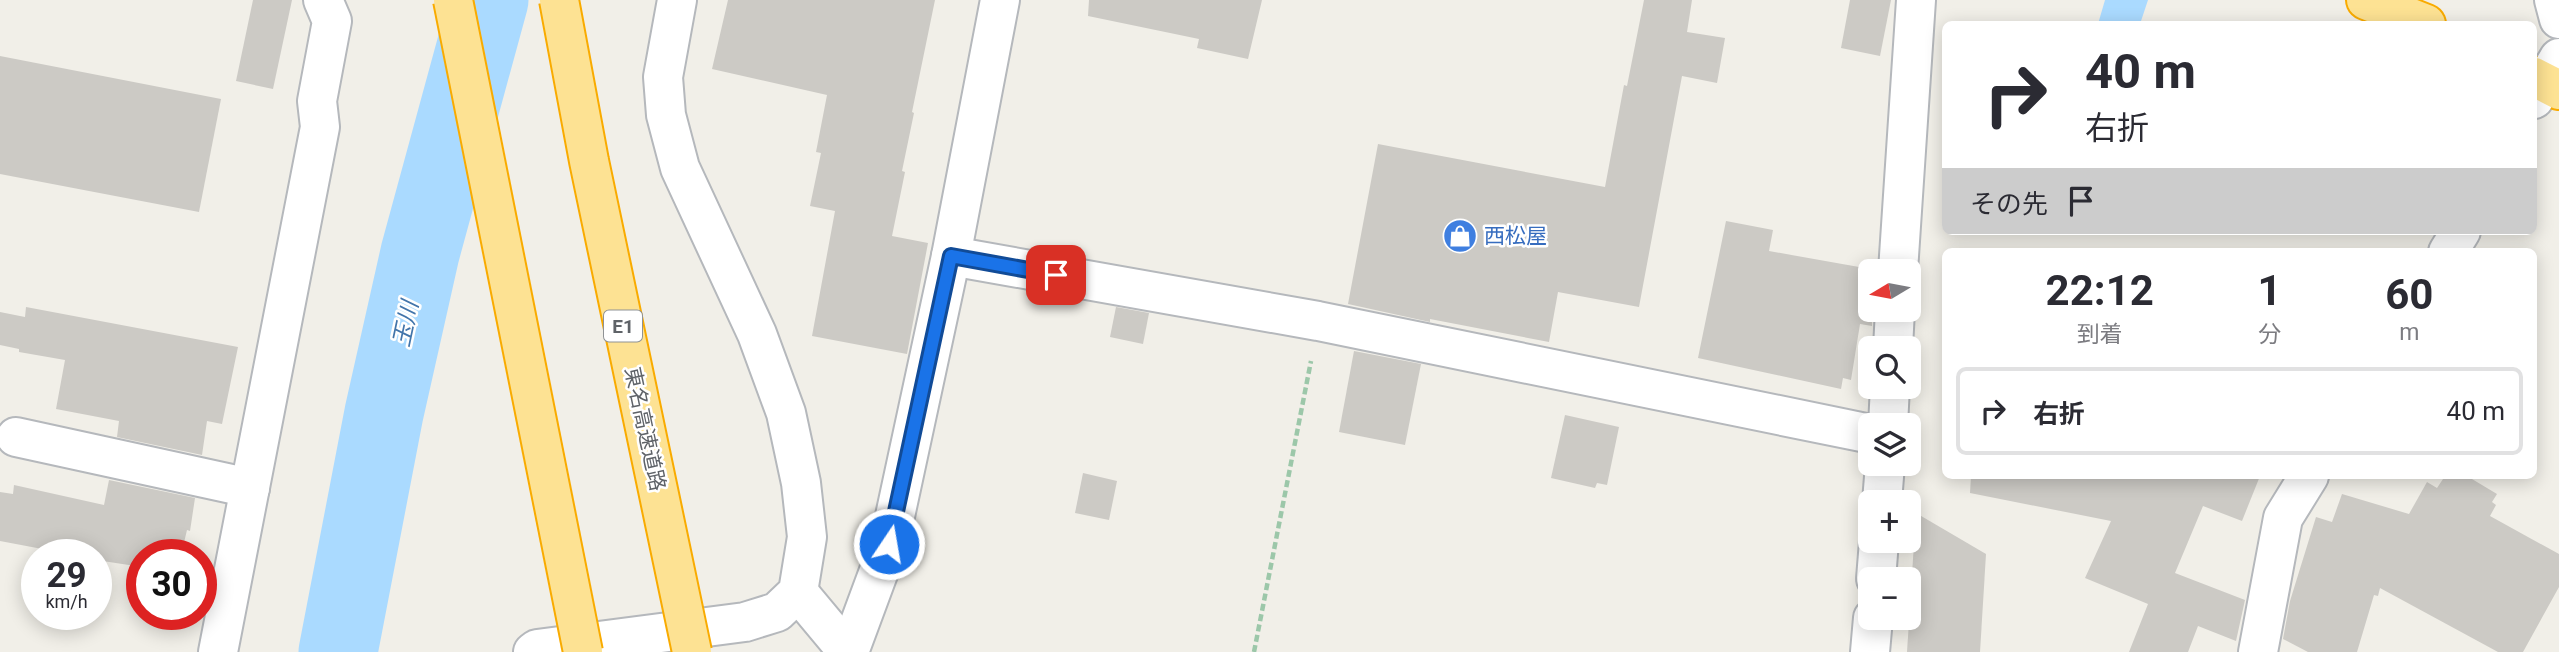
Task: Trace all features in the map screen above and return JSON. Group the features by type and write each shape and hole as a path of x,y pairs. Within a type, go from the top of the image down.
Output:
{"highway":[{"path":"453,0 583,652"},
{"name":"東名高速道路","path":"559,0 589,161 692,652"},
{"path":"2366,0 2418,21"}],"street":[{"path":"218,652 320,127 317,102 332,21 323,0"},
{"path":"533,652 537,649 745,622 777,612 798,592 807,537 801,483 786,413 757,334 680,168 666,115 663,76 677,0"},
{"path":"798,592 849,652 889,544 951,256 1000,0"},
{"path":"1899,259 1916,0"},
{"path":"2554,0 2559,19"},
{"path":"951,256 1318,321 1858,431"},
{"path":"16,437 250,488"},
{"path":"2264,650 2283,517 2307,479"},
{"path":"1870,652 1872,630"}],"path":[{"path":"1254,652 1318,321"}],"water":[{"path":"2105,0 2148,0 2141,21 2099,21"}],"building":[{"path":"253,0 292,0 273,89 236,81"},
{"path":"728,0 935,0 912,112 914,113 902,171 905,172 892,236 928,243 907,354 812,336 835,211 810,206 821,153 816,152 827,95 712,69"},
{"path":"1089,0 1262,0 1248,59 1197,48 1199,39 1088,16"},
{"path":"1644,0 1692,0 1687,32 1725,38 1717,83 1682,76 1639,307 1558,292 1549,342 1430,319 1430,322 1348,304 1378,144 1605,187 1624,85 1627,86"},
{"path":"1850,0 1891,0 1880,56 1841,48"},
{"path":"0,56 221,99 199,212 0,174"},
{"path":"1726,221 1773,230 1769,251 1858,267 1858,322 1872,322 1872,326 1860,324 1851,380 1843,378 1841,389 1698,358"},
{"path":"26,307 238,347 222,424 207,421 202,455 117,437 119,421 56,409 65,360 19,352 19,349 0,345 0,312 25,317"},
{"path":"1116,307 1149,313 1143,344 1110,337"},
{"path":"1354,351 1421,364 1405,445 1339,432"},
{"path":"1565,415 1619,427 1607,485 1597,483 1595,488 1551,478"},
{"path":"1083,473 1117,481 1109,520 1075,513"},
{"path":"1971,479 2259,479 2242,521 2203,506 2175,573 2245,600 2236,641 2198,626 2188,652 2129,652 2148,604 2085,578 2111,521 1970,493"},
{"path":"2443,479 2472,479 2497,494 2492,502 2496,505 2490,516 2559,554 2559,587 2523,652 2498,652 2380,588 2378,596 2374,595 2357,652 2308,652 2283,639 2290,601 2316,517 2332,522 2342,494 2409,514 2427,482 2437,488"},
{"path":"109,480 195,498 190,531 187,530 185,539 126,539 126,565 112,562 112,539 21,539 21,545 0,541 0,492 13,494 14,485 104,505"},
{"path":"1921,516 1986,554 1980,652 1907,652 1908,630 1921,630 1921,567 1913,567 1913,553 1921,553"}],"waterway":[{"name":"玉川","path":"338,652 384,413 420,253 489,0"}],"place":[{"name":"西松屋","path":"1460,236"}],"route":[{"path":"889,544 951,256 1056,275"}]}
